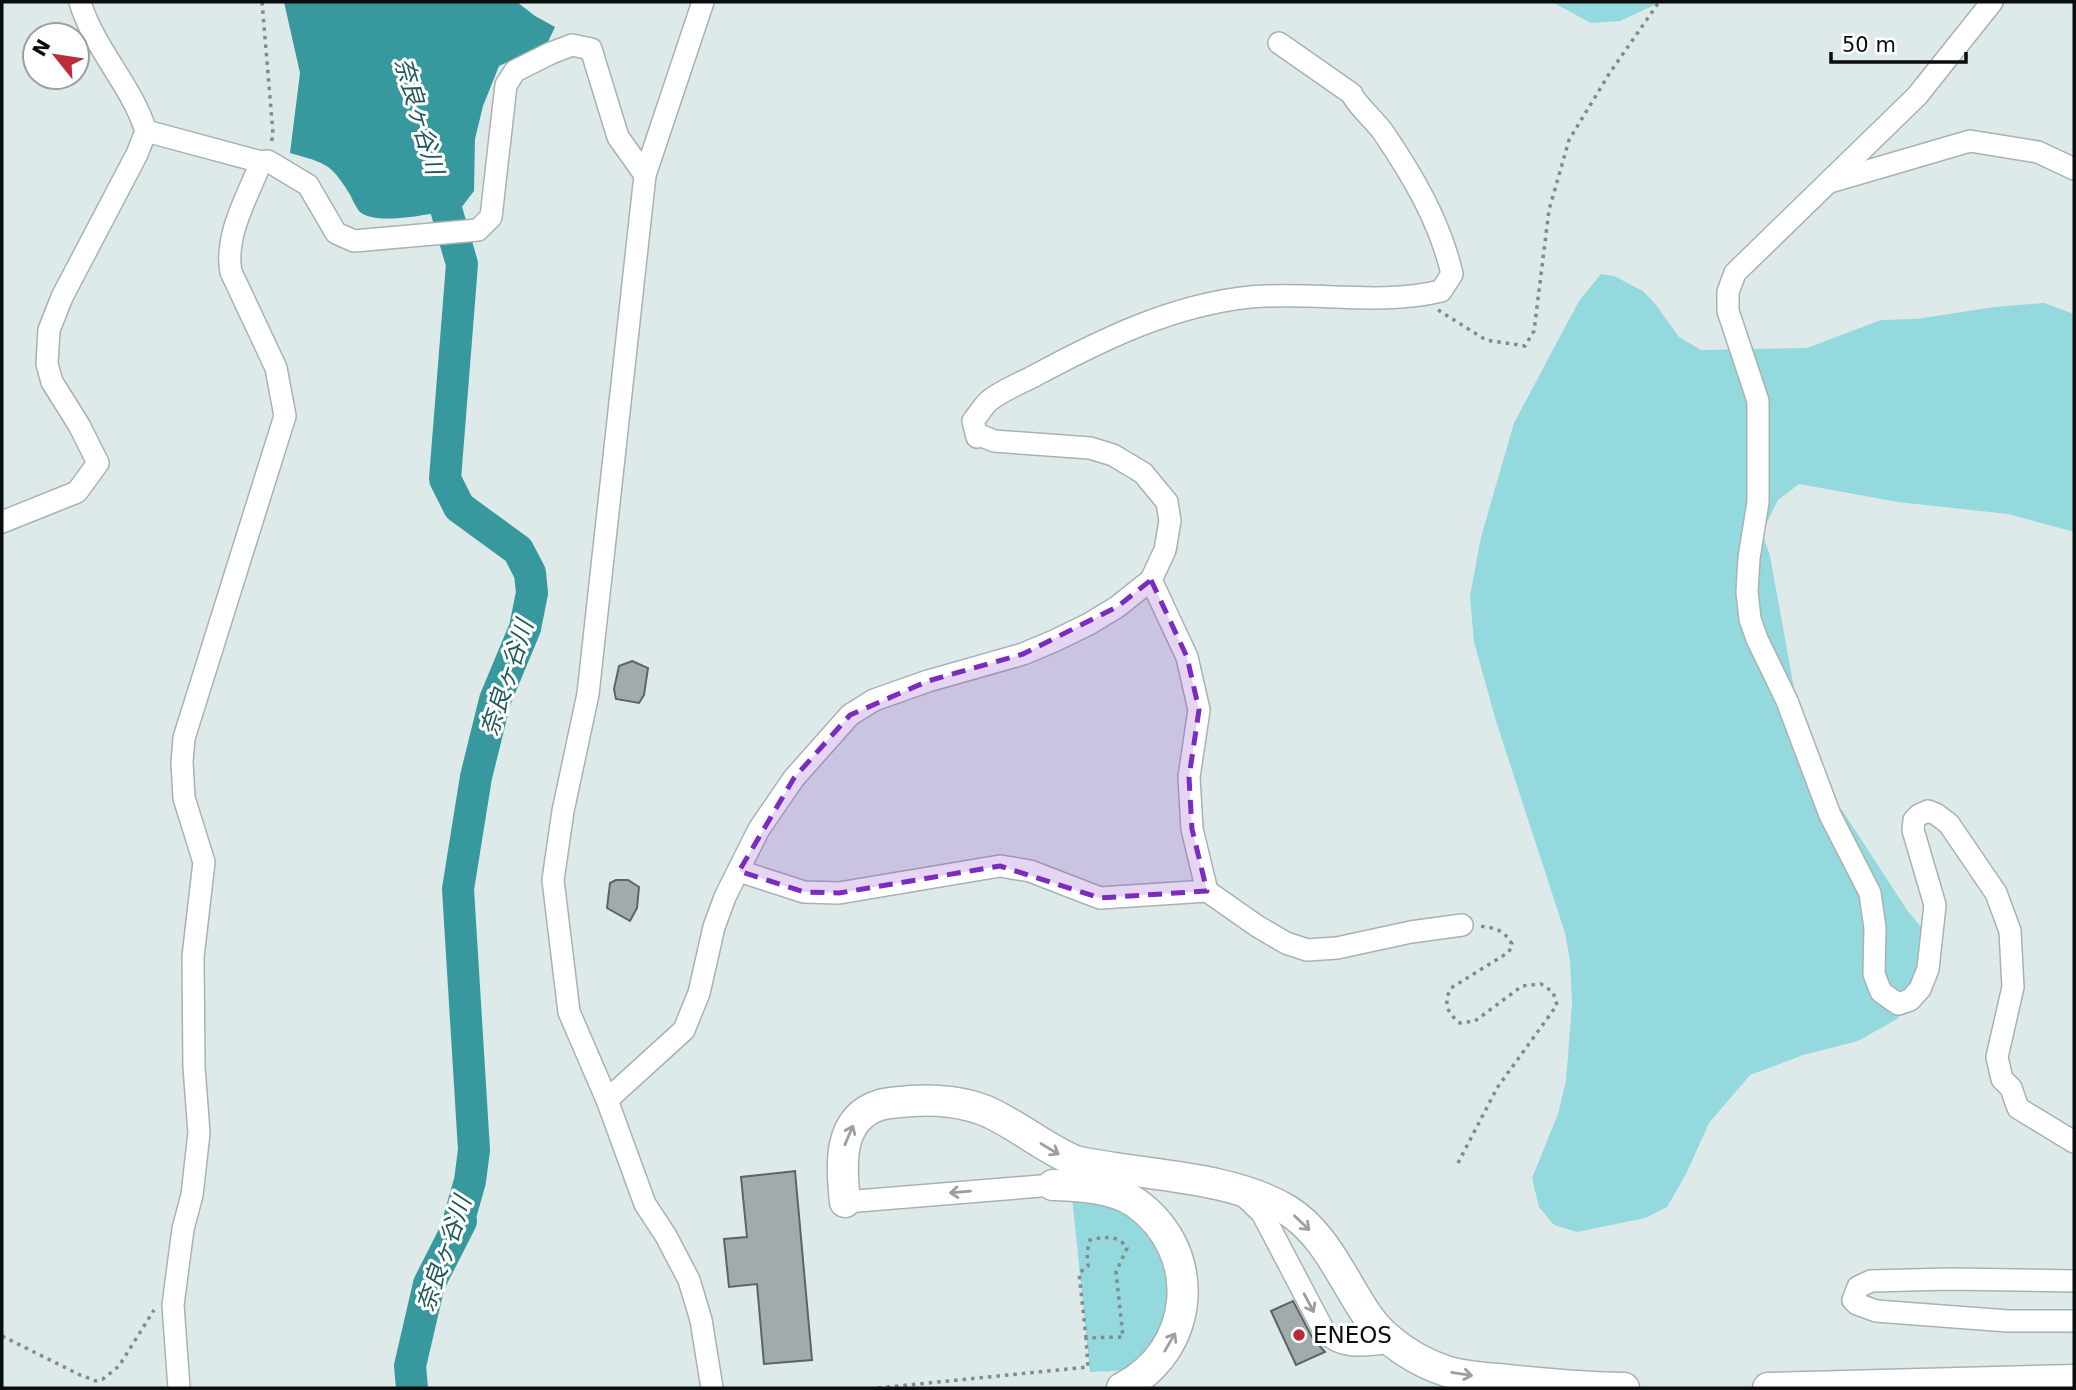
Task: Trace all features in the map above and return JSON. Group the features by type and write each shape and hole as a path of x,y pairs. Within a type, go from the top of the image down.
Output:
{"highway":[{"path":"845,1202 842,1160 844,1149 850,1128 862,1114 880,1105 922,1100 955,1102 1007,1121 1052,1151 1075,1161 1232,1186 1289,1211 1333,1257 1350,1291 1370,1320 1393,1342 1419,1359 1449,1372 1552,1385 1624,1388"},
{"path":"1053,1185 1103,1190 1134,1201 1156,1221 1173,1244 1182,1274 1183,1304 1176,1331 1160,1358 1141,1379 1122,1388"},
{"path":"1768,1388 2074,1381"},
{"path":"1984,1388 2074,1381"}],"street":[{"path":"2,522 77,492 98,463 79,425 52,382 47,364 48,330 146,131 134,100 87,25 80,2"},
{"path":"703,2 645,174 588,694 563,811 553,880 569,1012 607,1100 645,1205 666,1236 689,1280 701,1321 712,1388"},
{"path":"1992,2 1917,96 1735,273 1728,292 1728,311 1758,401 1758,502 1749,558 1747,592 1750,620 1757,639 1787,701 1830,815 1870,893 1875,928 1874,974 1881,992 1898,1004 1910,1000 1920,989 1928,969 1935,905 1913,830 1914,820 1928,811 1949,824 1996,893 2010,931 2013,987 1997,1057 2002,1079 2011,1088 2018,1108 2074,1142"},
{"path":"607,1100 684,1030 699,993 714,928 759,829 794,778 850,715 874,700 928,681 1023,654 1108,612 1151,580 1165,550 1170,521 1167,502 1143,473 1113,455 1090,448 994,441 982,436 977,437 973,421 989,401 1063,360 1143,323 1192,307 1249,297 1419,296 1441,291 1452,274 1446,245 1410,172 1373,118 1353,99 1352,94 1279,43"},
{"path":"146,131 165,138 265,161 308,186 336,233 354,241 478,230 491,217 506,85 515,71 572,45 591,49 618,137 645,174"},
{"path":"1828,183 1921,156 1955,143 1970,141 2038,152 2074,169"},
{"path":"179,1388 173,1305 183,1229 192,1195 199,1133 194,1067 193,957 204,862 184,799 182,762 184,738 285,416 276,368 231,272 229,257 234,231 265,161"},
{"path":"1151,580 1187,657 1199,710 1189,777 1192,829 1207,891"},
{"path":"738,871 804,892 839,893 1000,866 1030,871 1100,898 1207,891 1266,932 1307,950 1337,948 1411,932 1462,925"},
{"path":"845,1202 1053,1185"},
{"path":"1232,1186 1251,1200 1262,1213 1324,1331 1334,1341 1348,1345 1393,1342"},
{"path":"2074,1281 1871,1281 1858,1287 1853,1300 1876,1311 2008,1321 2074,1321"}],"path":[{"path":"262,2 273,133 265,161"},
{"path":"1419,296 1452,321 1486,340 1525,346 1534,331 1549,210 1569,140 1609,74 1659,2"},
{"path":"1458,1163 1497,1088 1557,1005 1553,992 1541,984 1522,986 1475,1021 1460,1023 1451,1016 1446,1007 1451,988 1509,953 1512,944 1506,934 1496,928 1462,925"},
{"path":"878,1388 1088,1367 1079,1273 1088,1266 1090,1240 1111,1237 1122,1241 1127,1248 1116,1272 1123,1338 1086,1338"},
{"path":"2,1336 80,1375 96,1381 103,1379 119,1366 153,1311 176,1284"}],"highlighted area":[{"path":"1151,580 1187,657 1199,710 1189,777 1192,829 1207,891 1100,898 1000,866 839,893 804,892 739,871 794,778 850,715 928,681 1023,654 1117,607"}],"shaded area":[{"path":"1552,2 1661,2 1620,21 1591,23"},
{"path":"1601,274 1614,276 1643,291 1679,337 1701,350 1807,348 1881,320 1917,319 1994,307 2044,303 2074,314 2074,532 2008,514 1898,502 1799,484 1778,500 1762,532 1770,556 1809,771 1822,796 1842,810 1907,910 1930,938 1926,978 1897,1019 1858,1041 1803,1055 1750,1075 1709,1123 1686,1174 1667,1207 1645,1218 1577,1232 1554,1225 1539,1207 1532,1178 1558,1114 1566,1081 1572,1004 1570,961 1565,933 1496,721 1474,642 1470,596 1481,537 1514,423 1579,301"},
{"path":"1072,1197 1106,1204 1137,1219 1154,1240 1167,1269 1171,1297 1165,1321 1146,1355 1128,1368 1090,1372"}],"water":[{"path":"284,2 517,2 555,27 547,44 499,66 483,106 475,139 474,191 461,208 409,217 380,218 360,212 331,169 290,153 300,73"}],"building":[{"path":"632,661 648,668 644,695 639,703 616,699 614,689 619,666"},
{"path":"628,880 639,887 637,908 630,921 607,908 610,883"},
{"path":"795,1171 812,1360 764,1364 757,1284 729,1287 724,1239 747,1237 741,1177"},
{"name":"ENEOS","path":"1293,1301 1312,1337 1325,1352 1296,1365 1271,1311"}],"waterway":[{"name":"奈良ヶ谷川","path":"412,1388 410,1366 429,1284 461,1221 474,1150 458,889 476,777 495,700 525,628 532,593 530,573 518,550 459,507 445,479 462,264 435,171"}],"place":[{"name":"ENEOS","path":"1299,1335"}]}
